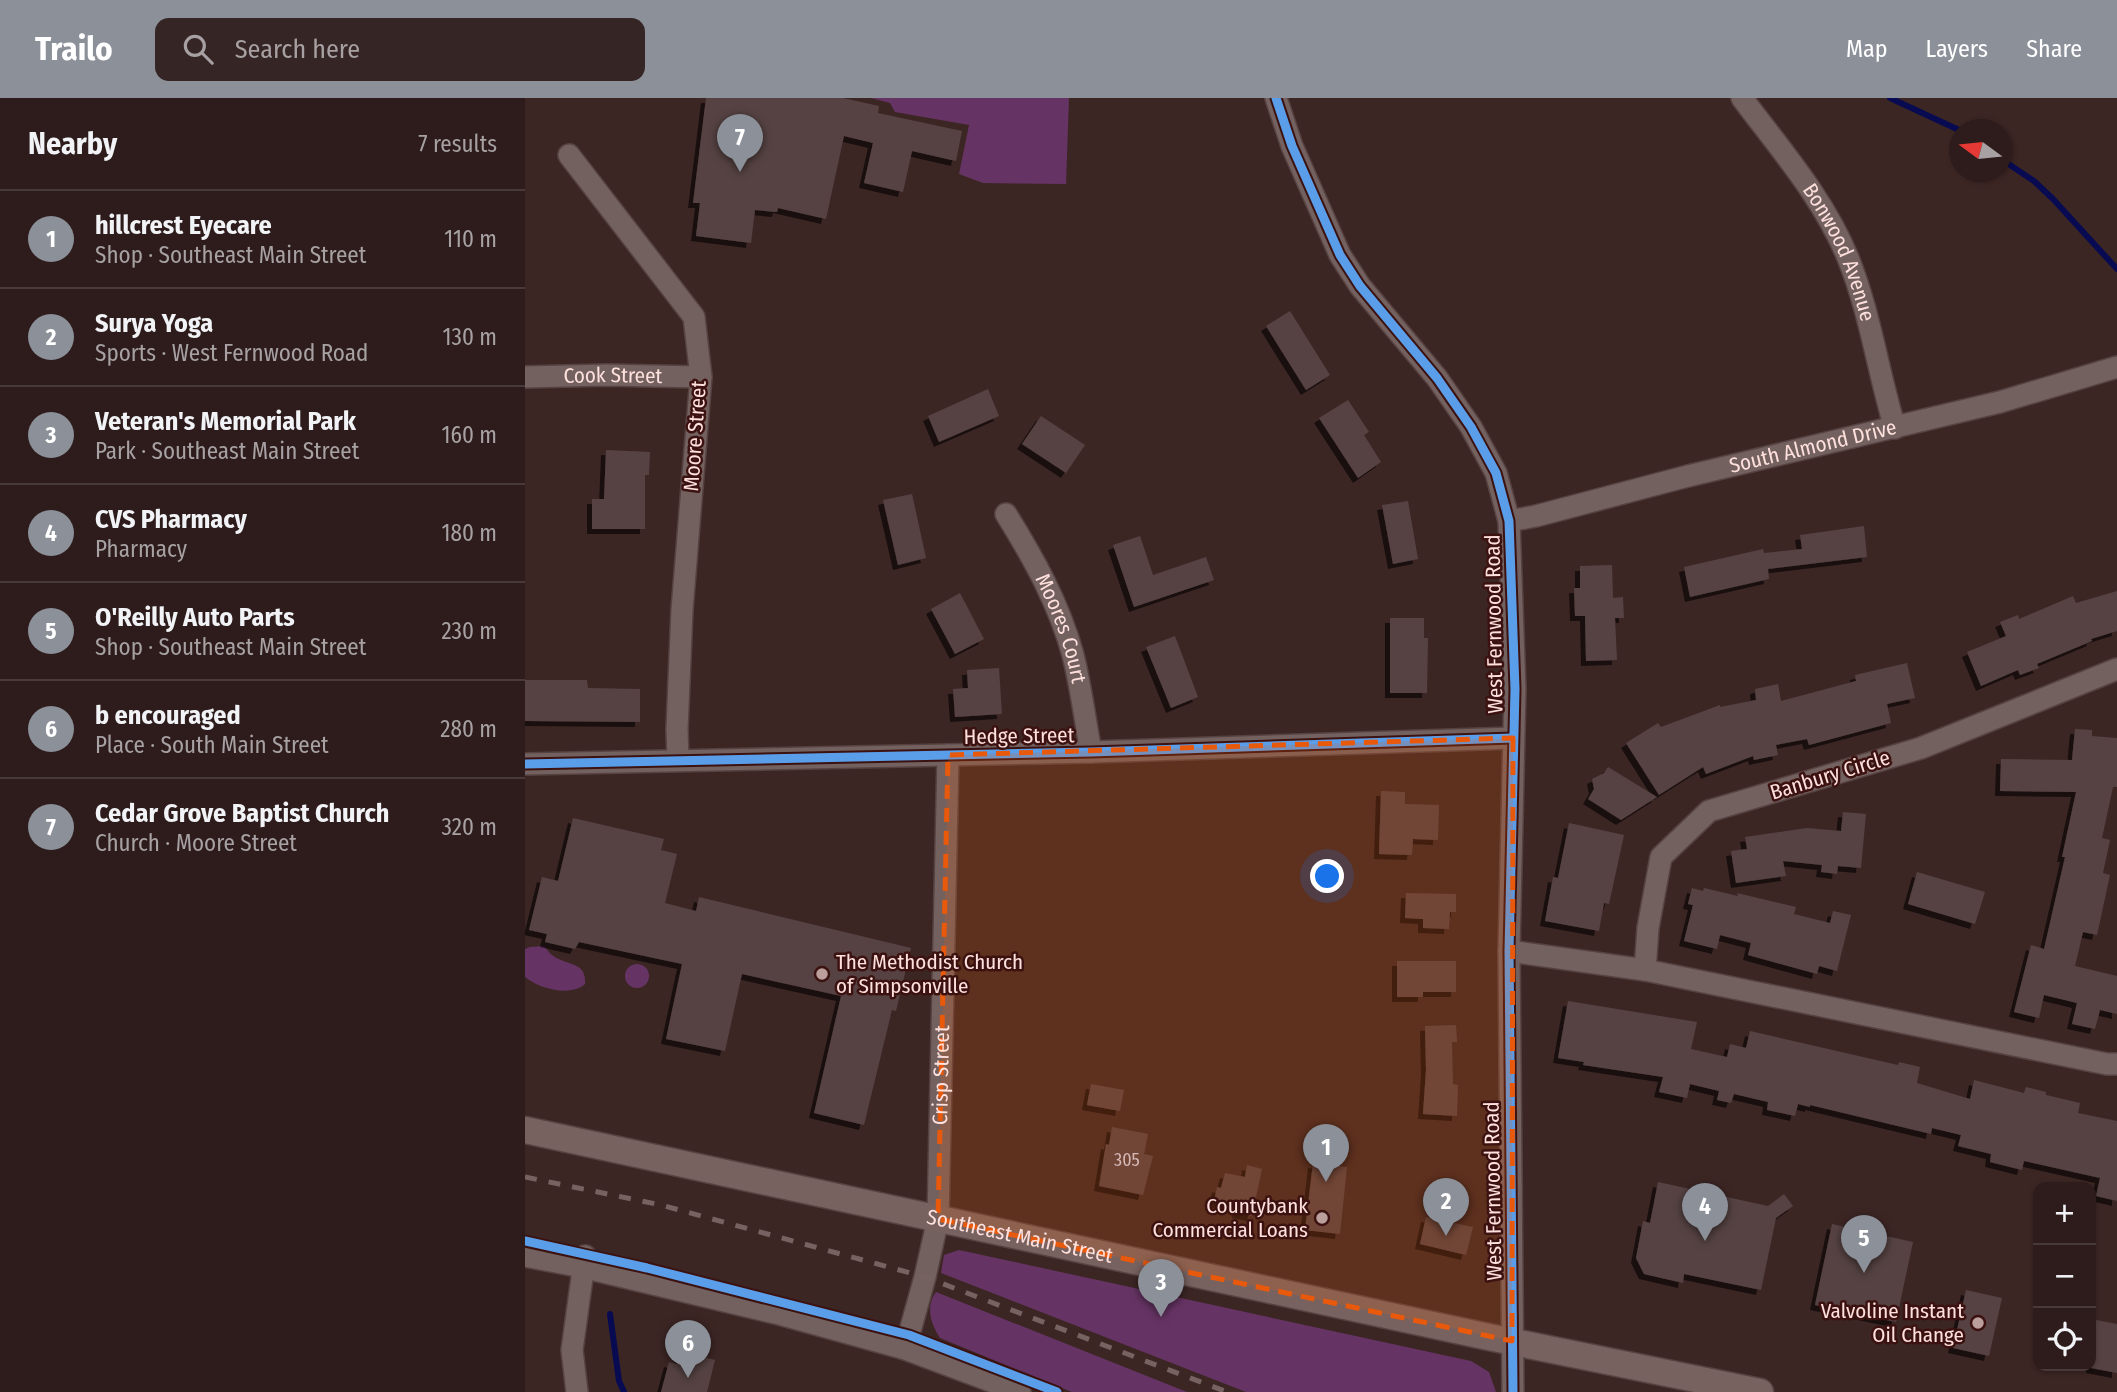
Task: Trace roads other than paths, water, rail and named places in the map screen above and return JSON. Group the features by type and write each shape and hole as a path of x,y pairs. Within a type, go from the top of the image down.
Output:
{"main road":[{"name":"Southeast Main Street","path":"525,1130 1760,1392"}],"street":[{"name":"West Fernwood Road","path":"1276,98 1291,146 1340,255 1360,286 1437,378 1471,427 1496,473 1510,521 1515,689 1509,951 1513,1392"},
{"name":"Bonwood Avenue","path":"1742,98 1809,188 1847,255 1862,301 1880,380 1895,428"},
{"name":"Moore Street","path":"569,155 694,317 701,377 682,610 678,760"},
{"name":"South Almond Drive","path":"1510,521 2000,402 2117,367"},
{"name":"Cook Street","path":"525,377 701,377"},
{"name":"Moores Court","path":"1006,514 1037,563 1055,603 1078,678 1091,752"},
{"name":"Banbury Circle","path":"1645,970 1647,928 1661,857 1709,811 1921,748 2117,669"},
{"name":"Hedge Street","path":"525,764 1091,752 1513,738"},
{"name":"Crisp Street","path":"905,1349 938,1219 948,755"},
{"path":"1509,951 1645,970 2117,1064"},
{"path":"525,1256 583,1260 905,1349 1020,1392"},
{"path":"577,1392 572,1350 583,1260"}],"waterway":[{"path":"1890,98 1949,125"},
{"path":"2012,166 2034,181 2053,199 2117,269"},
{"path":"610,1314 619,1381 624,1392"}],"railway":[{"path":"525,1177 661,1205 925,1277 1227,1392"}],"place":[{"name":"Cedar Grove Baptist Church","path":"740,172"},
{"name":"The Methodist Church of Simpsonville","path":"822,974"},
{"name":"hillcrest Eyecare","path":"1326,1182"},
{"name":"Countybank Commercial Loans","path":"1322,1218"},
{"name":"Surya Yoga","path":"1446,1236"},
{"name":"CVS Pharmacy","path":"1705,1241"},
{"name":"O'Reilly Auto Parts","path":"1864,1273"},
{"name":"Veteran's Memorial Park","path":"1161,1317"},
{"name":"Valvoline Instant Oil Change","path":"1978,1323"},
{"name":"b encouraged","path":"688,1378"}]}
